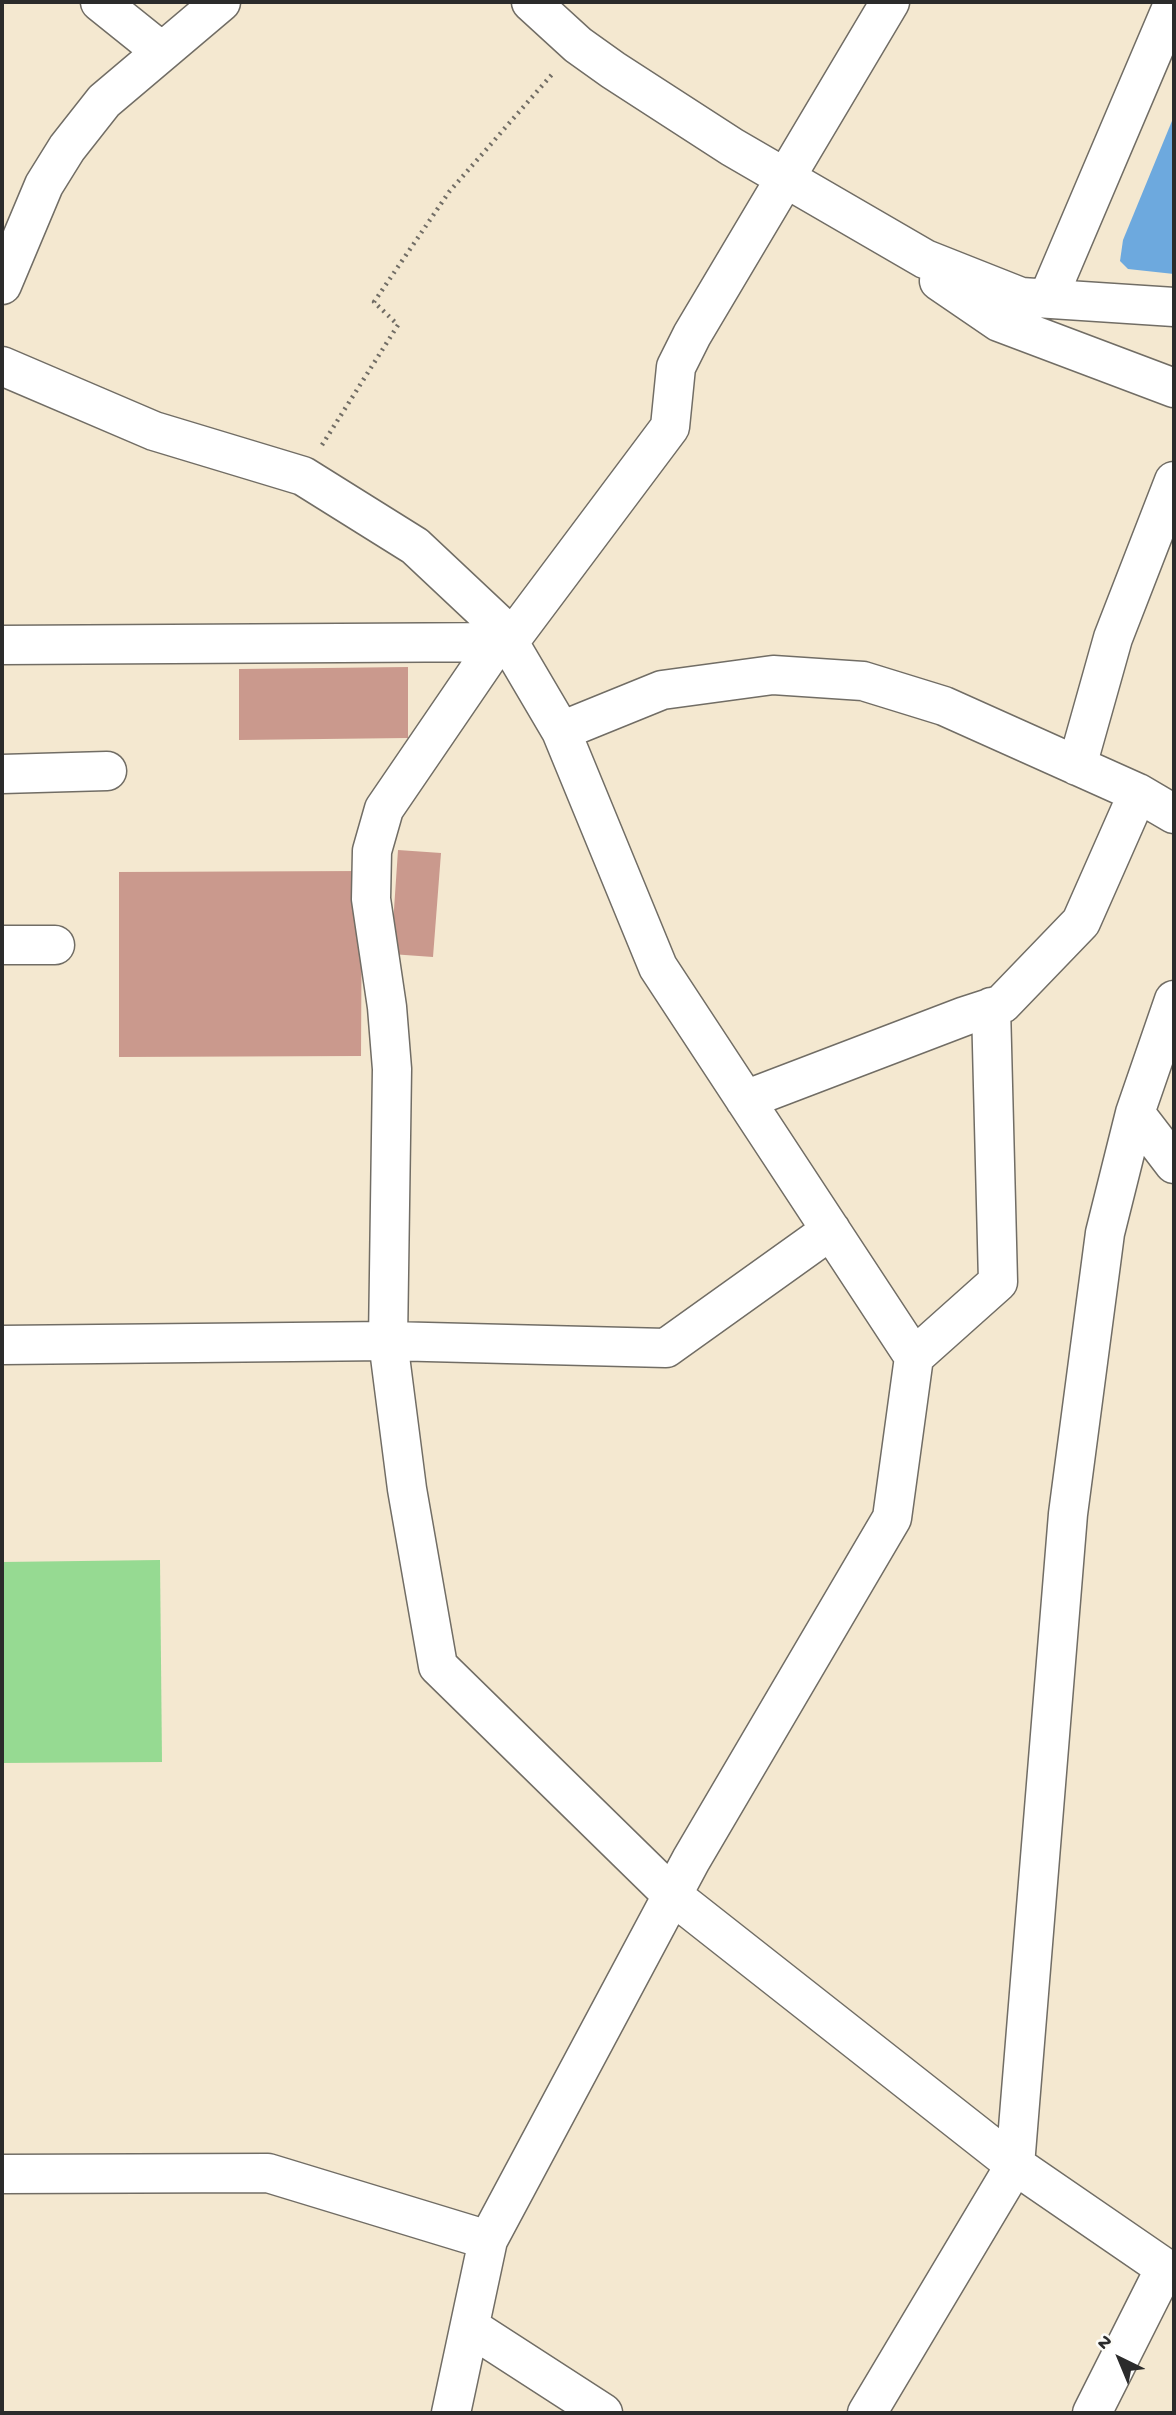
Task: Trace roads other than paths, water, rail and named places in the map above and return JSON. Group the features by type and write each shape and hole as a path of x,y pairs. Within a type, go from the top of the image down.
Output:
{"street":[{"path":"100,2 161,51"},
{"path":"2,285 44,185 67,148 104,101 221,2"},
{"path":"530,2 578,45 732,147 925,260 1021,297 1174,307"},
{"path":"890,2 788,178 692,335 676,367 670,426 503,642 384,809 372,851 371,899 387,1007 392,1069 388,1341 407,1489 438,1666 672,1895 1015,2165 1170,2270 1092,2413"},
{"path":"1048,298 1174,2"},
{"path":"925,260 934,278 999,322 1174,388"},
{"path":"2,366 154,431 303,476 415,546 498,624 503,642 561,731 657,967 914,1357"},
{"path":"1077,766 1113,638 1174,481"},
{"path":"2,645 503,642"},
{"path":"561,731 662,690 774,675 863,681 944,706 1138,793 1174,814"},
{"path":"2,774 107,771"},
{"path":"745,1100 1002,1004 1081,922 1138,793"},
{"path":"2,945 55,945"},
{"path":"867,2413 1015,2165 1068,1514 1105,1233 1135,1113 1174,1000"},
{"path":"451,2413 488,2240 672,1895 892,1518 914,1357 998,1282 991,1007"},
{"path":"1135,1113 1174,1164"},
{"path":"2,1345 388,1341 666,1348 831,1230"},
{"path":"2,2174 268,2173 488,2240"},
{"path":"470,2327 603,2413"}],"water":[{"path":"1174,116 1174,274 1128,269 1120,261 1123,240"}]}
